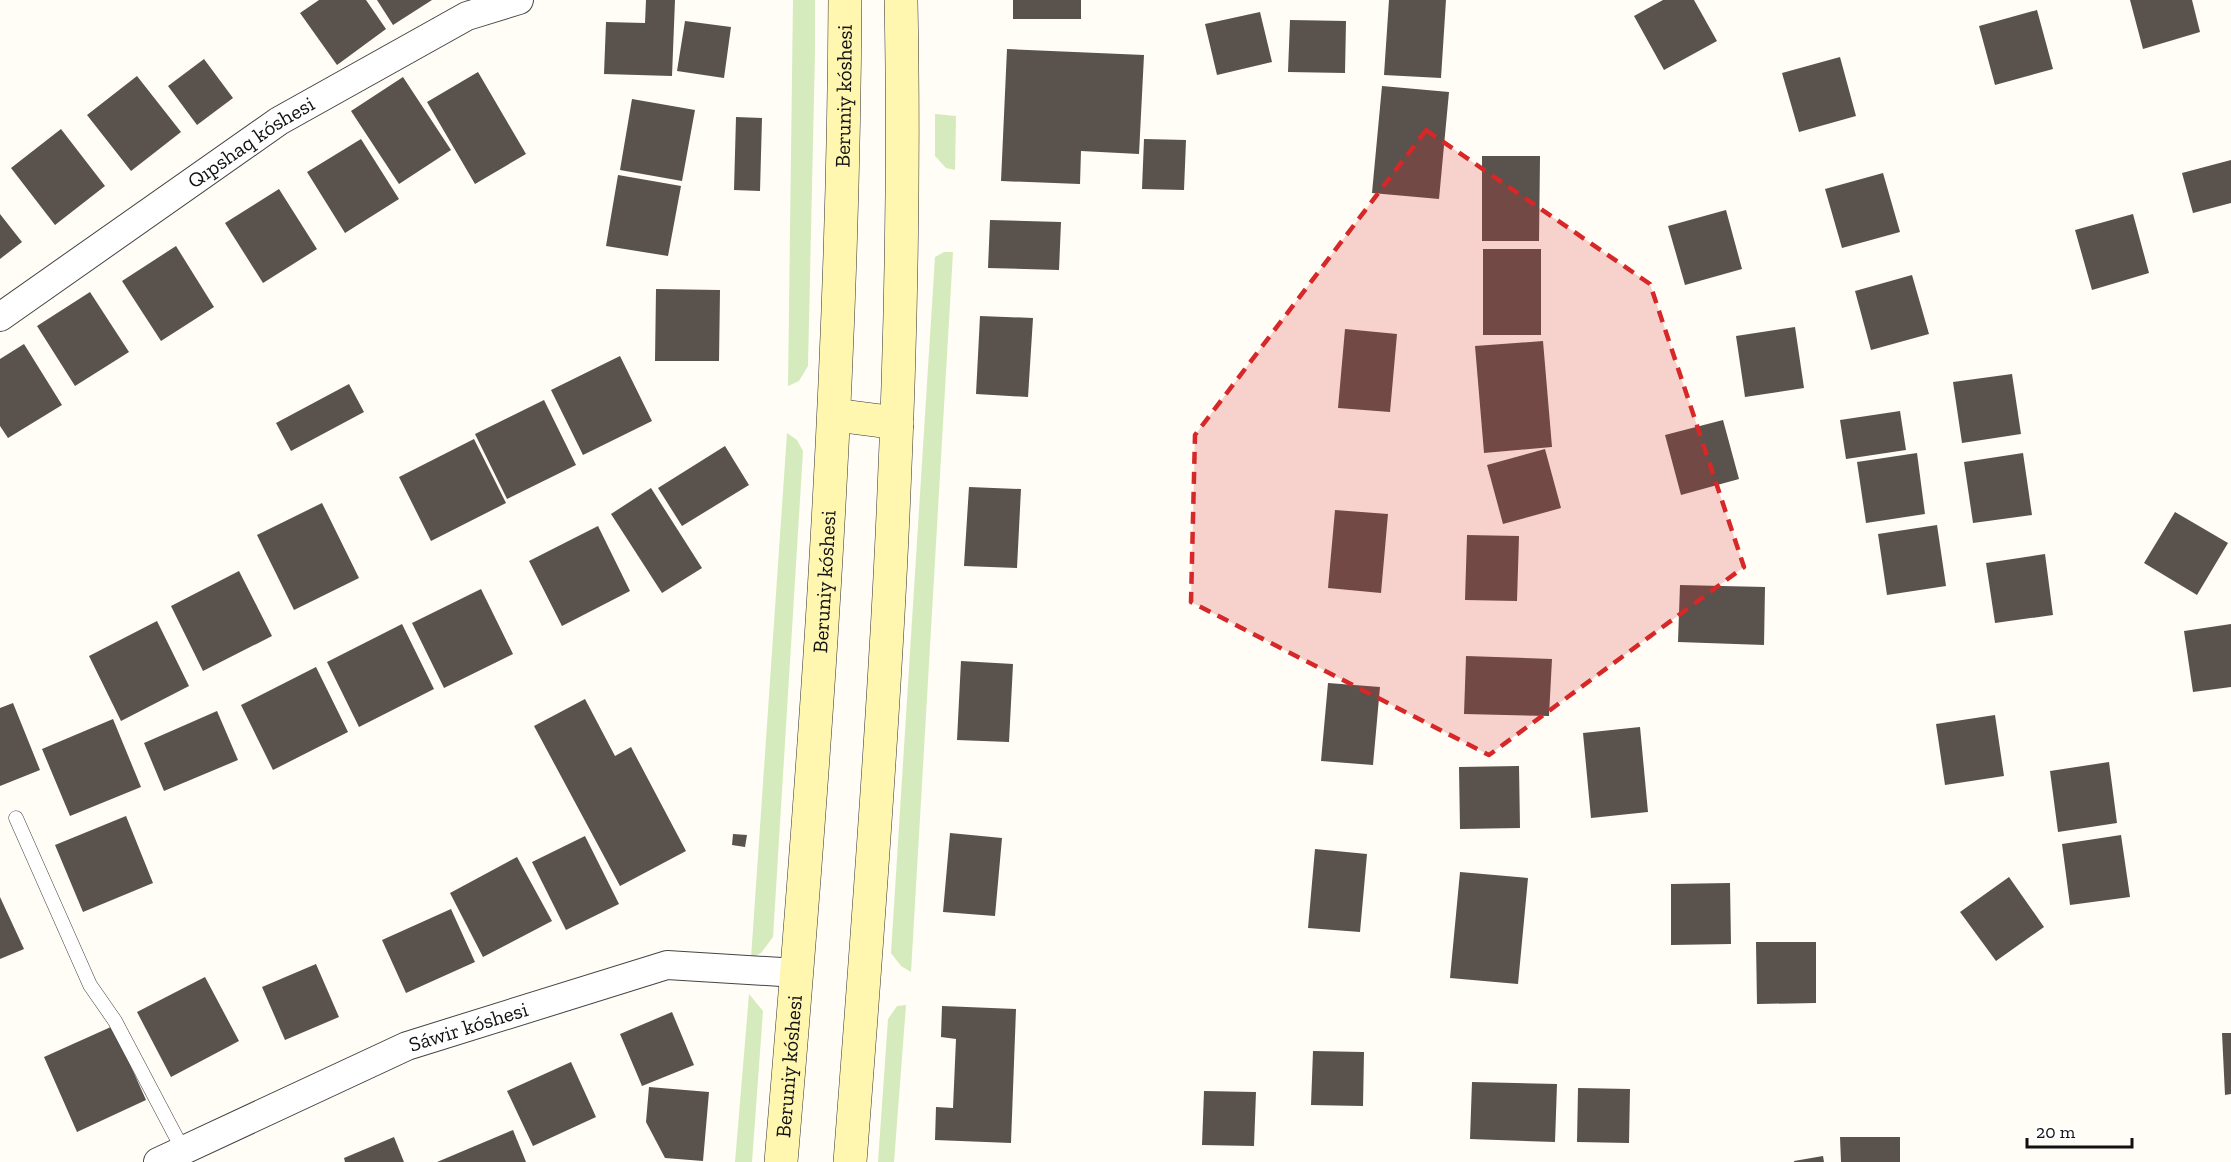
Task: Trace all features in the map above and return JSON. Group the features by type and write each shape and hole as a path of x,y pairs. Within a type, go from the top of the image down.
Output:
{"street":[{"name":"Qıpshaq kóshesi","path":"0,317 279,121 467,16 519,0"},
{"name":"Beruniy kóshesi","path":"782,1162 835,415 845,0"},
{"path":"850,1162 864,982 897,423 903,183 901,0"},
{"path":"835,415 897,423"},
{"name":"Sáwir kóshesi","path":"171,1156 407,1046 667,965 797,973"}],"lane":[{"path":"15,818 90,985 115,1021 171,1156"}],"highlighted area":[{"path":"1426,130 1650,284 1744,567 1489,755 1191,602 1195,435"}],"green space":[{"path":"793,0 815,0 815,52 808,366 799,381 788,386"},
{"path":"935,114 956,116 955,170 946,168 935,156"},
{"path":"944,252 953,252 911,972 901,966 891,953 935,257"},
{"path":"787,433 797,440 803,451 773,937 761,953 751,958"},
{"path":"749,994 763,1011 752,1162 735,1162"},
{"path":"906,1005 894,1162 878,1162 888,1019 897,1006"}],"building":[{"path":"319,0 366,0 386,29 337,65 300,13"},
{"path":"377,0 432,0 393,25"},
{"path":"646,0 675,0 672,76 604,74 606,22 645,23"},
{"path":"1013,0 1081,0 1081,19 1013,19"},
{"path":"1389,0 1446,0 1441,78 1384,75"},
{"path":"1663,0 1694,0 1717,41 1664,70 1634,16"},
{"path":"2130,0 2192,0 2200,32 2143,49"},
{"path":"2037,10 2053,69 1995,85 1979,26"},
{"path":"1260,12 1272,62 1217,75 1205,24"},
{"path":"1290,20 1346,21 1345,73 1288,72"},
{"path":"685,21 731,27 724,78 677,71"},
{"path":"1007,49 1144,55 1139,154 1081,151 1080,184 1001,181"},
{"path":"1840,57 1856,116 1799,132 1782,73"},
{"path":"204,59 233,98 197,125 168,86"},
{"path":"478,72 526,154 475,184 427,102"},
{"path":"137,76 181,132 131,171 87,115"},
{"path":"403,77 451,150 399,184 351,111"},
{"path":"1382,86 1449,92 1439,199 1372,193"},
{"path":"632,99 695,110 682,181 620,170"},
{"path":"736,117 762,118 760,191 734,190"},
{"path":"61,129 105,186 55,225 11,168"},
{"path":"361,139 399,199 345,233 307,172"},
{"path":"1144,139 1186,140 1184,190 1142,189"},
{"path":"1482,156 1540,156 1539,241 1482,241"},
{"path":"2231,160 2231,203 2193,213 2182,173"},
{"path":"1883,173 1900,232 1842,248 1825,189"},
{"path":"618,175 681,186 668,256 606,246"},
{"path":"279,189 317,249 263,283 225,223"},
{"path":"1726,210 1742,269 1685,285 1668,226"},
{"path":"0,214 22,242 0,259"},
{"path":"2133,214 2149,273 2092,290 2075,230"},
{"path":"990,220 1061,222 1059,270 988,268"},
{"path":"176,246 214,307 161,341 122,281"},
{"path":"1483,249 1541,249 1541,335 1483,335"},
{"path":"1912,275 1929,334 1871,350 1855,291"},
{"path":"656,289 720,290 719,361 655,361"},
{"path":"90,292 129,352 75,386 37,326"},
{"path":"980,316 1033,318 1028,397 976,394"},
{"path":"1795,327 1804,388 1745,397 1736,336"},
{"path":"1345,329 1397,334 1390,412 1338,408"},
{"path":"1543,341 1552,447 1484,453 1475,346"},
{"path":"24,344 62,405 8,438 0,426 0,359"},
{"path":"620,356 652,421 583,455 551,390"},
{"path":"2012,374 2021,434 1962,443 1953,382"},
{"path":"349,384 364,412 291,451 276,423"},
{"path":"544,400 576,465 507,499 475,434"},
{"path":"1900,411 1906,450 1846,459 1840,420"},
{"path":"1723,420 1739,479 1681,495 1665,435"},
{"path":"474,439 506,503 431,541 399,477"},
{"path":"725,446 749,485 682,526 658,488"},
{"path":"1545,449 1561,508 1503,524 1487,465"},
{"path":"1917,453 1925,514 1866,523 1857,462"},
{"path":"2023,453 2032,515 1973,523 1964,462"},
{"path":"969,487 1021,489 1017,568 964,566"},
{"path":"651,488 702,568 662,593 611,514"},
{"path":"322,503 359,578 294,610 257,535"},
{"path":"1335,510 1388,514 1381,593 1328,588"},
{"path":"2175,512 2228,543 2197,595 2144,563"},
{"path":"1937,525 1946,586 1887,595 1878,534"},
{"path":"598,526 630,591 562,626 529,561"},
{"path":"1467,535 1519,536 1517,601 1465,600"},
{"path":"2045,554 2053,615 1995,623 1986,563"},
{"path":"239,571 272,636 203,671 171,606"},
{"path":"1680,585 1765,587 1764,645 1678,642"},
{"path":"481,589 513,654 444,688 412,623"},
{"path":"157,621 189,686 121,721 89,656"},
{"path":"402,624 434,689 359,727 327,662"},
{"path":"2231,624 2231,687 2193,692 2184,631"},
{"path":"1466,656 1552,659 1549,716 1464,714"},
{"path":"961,661 1013,664 1009,742 957,740"},
{"path":"316,667 348,732 273,770 241,705"},
{"path":"1328,683 1380,687 1373,765 1321,761"},
{"path":"585,699 615,756 631,747 686,851 620,886 534,726"},
{"path":"13,703 40,770 0,786 0,708"},
{"path":"217,711 238,760 164,791 144,743"},
{"path":"1995,715 2004,776 1945,785 1936,724"},
{"path":"113,719 141,787 70,816 42,749"},
{"path":"1640,727 1648,812 1591,818 1583,733"},
{"path":"2109,762 2117,823 2058,832 2050,771"},
{"path":"1519,766 1520,828 1460,829 1459,767"},
{"path":"126,816 153,883 83,912 55,845"},
{"path":"950,833 1002,838 995,916 943,912"},
{"path":"733,834 747,835 745,847 732,845"},
{"path":"2121,835 2130,897 2070,905 2062,844"},
{"path":"585,836 619,904 566,930 532,862"},
{"path":"1315,849 1367,854 1360,932 1308,928"},
{"path":"517,857 552,921 483,957 450,893"},
{"path":"1460,872 1528,878 1518,984 1450,978"},
{"path":"2009,877 2044,927 1996,961 1960,912"},
{"path":"1730,883 1731,944 1671,945 1671,884"},
{"path":"0,897 24,949 0,959"},
{"path":"451,909 475,962 406,993 382,940"},
{"path":"1756,942 1816,942 1816,1003 1757,1004"},
{"path":"316,964 339,1017 285,1040 262,987"},
{"path":"205,977 239,1041 171,1077 137,1012"},
{"path":"942,1006 1016,1009 1011,1143 935,1140 936,1107 953,1108 956,1039 941,1037"},
{"path":"672,1012 694,1065 642,1086 620,1034"},
{"path":"113,1026 146,1100 77,1132 44,1057"},
{"path":"2222,1033 2231,1033 2231,1094 2225,1095"},
{"path":"1313,1051 1364,1052 1363,1106 1311,1105"},
{"path":"571,1062 596,1117 533,1146 507,1091"},
{"path":"1472,1082 1557,1084 1555,1142 1470,1139"},
{"path":"649,1087 709,1092 703,1161 665,1158 646,1122"},
{"path":"1578,1088 1630,1089 1629,1143 1577,1142"},
{"path":"1204,1091 1256,1092 1254,1146 1202,1145"},
{"path":"513,1130 526,1162 437,1162"},
{"path":"394,1137 404,1162 345,1162 344,1158"},
{"path":"1840,1137 1900,1137 1900,1162 1841,1162"},
{"path":"1823,1156 1824,1162 1794,1162 1794,1161"}]}
